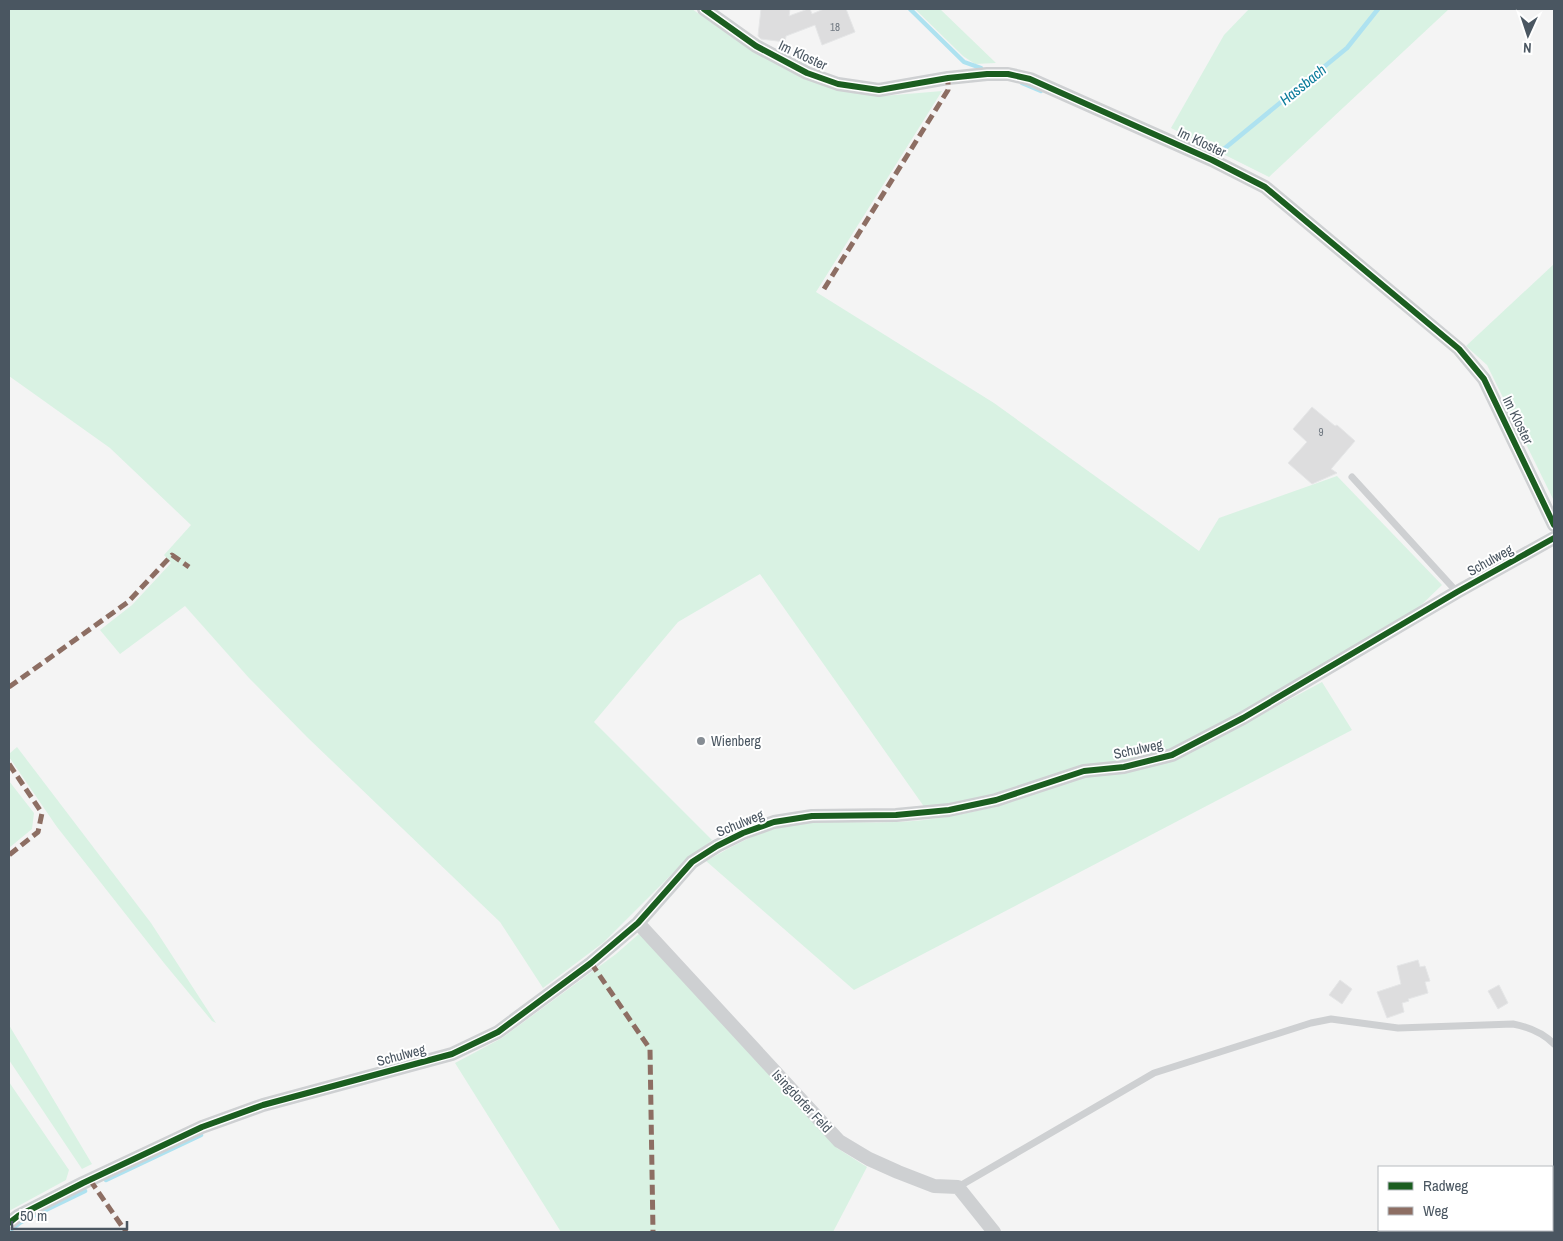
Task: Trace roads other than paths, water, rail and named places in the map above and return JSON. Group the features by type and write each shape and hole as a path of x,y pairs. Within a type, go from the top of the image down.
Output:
{"street":[{"name":"Im Kloster","path":"704,9 756,46 807,73 838,84 879,90 956,77 987,74 1008,74 1030,79 1212,160 1265,187 1459,350 1484,379 1554,525"},
{"name":"Schulweg","path":"9,1223 18,1216 83,1183 202,1127 263,1105 452,1054 498,1032 591,963 638,923 692,862 717,846 744,834 774,822 812,816 896,815 949,810 996,800 1084,771 1124,767 1172,755 1243,718 1554,538"},
{"name":"Isingdorfer Feld","path":"638,923 839,1140 868,1159 898,1172 934,1186 958,1187"},
{"path":"958,1187 994,1232"}],"lane":[{"path":"1352,477 1458,592"},
{"path":"958,1187 1154,1073 1311,1023 1331,1019 1398,1028 1513,1024 1528,1027 1546,1036 1554,1044"}],"waterway":[{"name":"Hassbach","path":"910,9 964,62 981,68"},
{"name":"Hassbach","path":"1219,153 1347,48 1378,9"},
{"name":"Hassbach","path":"1022,83 1041,91"},
{"path":"106,1180 201,1135"},
{"path":"9,1231 21,1222 85,1191"}],"place":[{"name":"Wienberg","path":"701,741"}]}
